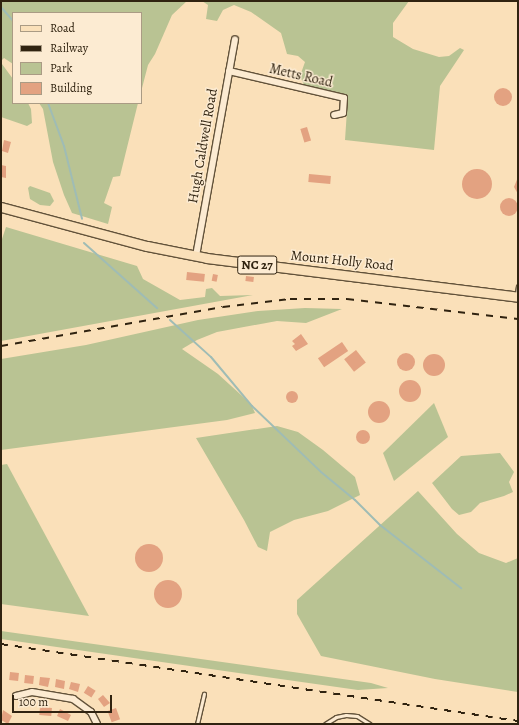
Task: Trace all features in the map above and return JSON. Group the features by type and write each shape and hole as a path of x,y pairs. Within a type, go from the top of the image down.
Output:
{"main road":[{"name":"Mount Holly Road","path":"1,207 147,246 196,256 517,297"}],"street":[{"name":"Hugh Caldwell Road","path":"196,256 228,71 235,39"},
{"name":"Metts Road","path":"228,71 344,98 343,113 334,115"},
{"path":"16,696 32,692 73,699 91,712 97,724"}],"lane":[{"path":"517,297 518,286"},
{"path":"197,724 204,694"},
{"path":"325,724 336,717 346,715 357,716 370,724"}],"green space":[{"path":"1,1 187,1 172,15 155,54 148,65 142,88 142,12 12,12 12,63 4,58 2,60 2,64 12,78 12,104 28,104 31,109 32,123 27,126 1,117"},
{"path":"202,1 409,1 393,23 393,37 413,49 439,57 449,56 460,48 464,50 440,86 434,150 345,140 348,95 304,85 300,76 305,62 298,56 287,54 281,33 251,12 234,5 223,10 217,21 206,19 208,5"},
{"path":"40,104 138,104 120,176 113,177 104,203 112,207 108,224 72,213 64,195 53,162 43,109"},
{"path":"30,186 50,193 54,201 50,206 40,205 30,199 28,188"},
{"path":"6,227 137,266 143,279 180,300 205,297 206,289 212,288 220,296 253,295 1,341 1,242"},
{"path":"305,308 342,309 306,323 277,321 217,332 197,340 182,349 218,374 251,404 255,413 227,420 1,450 1,359 86,345 198,320 258,311"},
{"path":"434,403 448,437 394,481 383,453"},
{"path":"277,426 298,432 323,450 355,477 360,495 328,511 294,520 270,532 267,551 258,547 196,438"},
{"path":"500,453 514,472 509,482 513,492 480,503 471,512 459,515 452,509 432,483 461,456"},
{"path":"7,464 89,616 1,604 1,465"},
{"path":"418,491 457,534 479,553 506,563 518,558 518,692 435,679 321,656 297,614 297,600"},
{"path":"1,631 371,683 388,688 358,690 1,639"}],"building":[{"path":"499,88 507,88 512,93 510,104 507,106 499,106 494,101 494,93"},
{"path":"307,127 311,140 304,142 300,129"},
{"path":"4,140 11,142 8,153 2,151"},
{"path":"1,165 6,166 6,178 1,177"},
{"path":"477,169 488,173 492,184 488,195 477,199 466,195 462,184 466,173"},
{"path":"309,174 331,176 330,184 308,182"},
{"path":"518,177 518,194 514,187"},
{"path":"505,198 513,198 518,203 516,214 513,216 505,216 500,211 500,203"},
{"path":"187,272 205,274 204,282 186,280"},
{"path":"213,274 218,275 217,282 212,281"},
{"path":"246,276 254,277 253,282 245,281"},
{"path":"301,334 308,344 296,351 292,346 295,344 292,341"},
{"path":"342,342 348,351 324,367 318,358"},
{"path":"356,350 366,363 354,372 344,359"},
{"path":"406,353 412,356 415,362 412,368 406,371 400,368 397,362 400,356"},
{"path":"430,354 438,354 445,361 445,369 438,376 430,376 423,369 423,361"},
{"path":"410,380 418,383 421,391 418,399 410,402 402,399 399,391 402,383"},
{"path":"290,391 294,391 298,397 294,403 290,403 286,399 286,395"},
{"path":"379,401 387,404 390,412 387,420 379,423 371,420 368,412 371,404"},
{"path":"360,430 366,430 370,434 370,440 366,444 360,444 356,440 356,434"},
{"path":"149,544 159,548 163,558 159,568 149,572 139,568 135,558 139,548"},
{"path":"168,580 178,584 182,594 178,604 168,608 158,604 154,594 158,584"},
{"path":"10,672 19,673 18,681 9,680"},
{"path":"25,675 34,676 33,684 24,683"},
{"path":"40,677 50,678 48,687 39,685"},
{"path":"56,679 65,681 64,689 55,687"},
{"path":"71,682 80,684 78,692 69,689"},
{"path":"88,686 96,691 91,698 84,693"},
{"path":"103,695 110,703 104,707 98,699"},
{"path":"40,707 52,708 51,716 39,715"},
{"path":"116,708 120,719 112,722 108,711"},
{"path":"60,709 71,715 68,721 57,716"},
{"path":"3,710 12,716 8,724 1,720"}],"waterway":[{"path":"1,7 12,20"},
{"path":"48,104 64,146 82,219"},
{"path":"84,243 157,308"},
{"path":"170,320 211,357 252,406 321,472 355,500 380,525 461,588"}],"railway":[{"path":"1,346 223,307 290,299 347,299 518,319"},
{"path":"1,644 518,721"}]}
